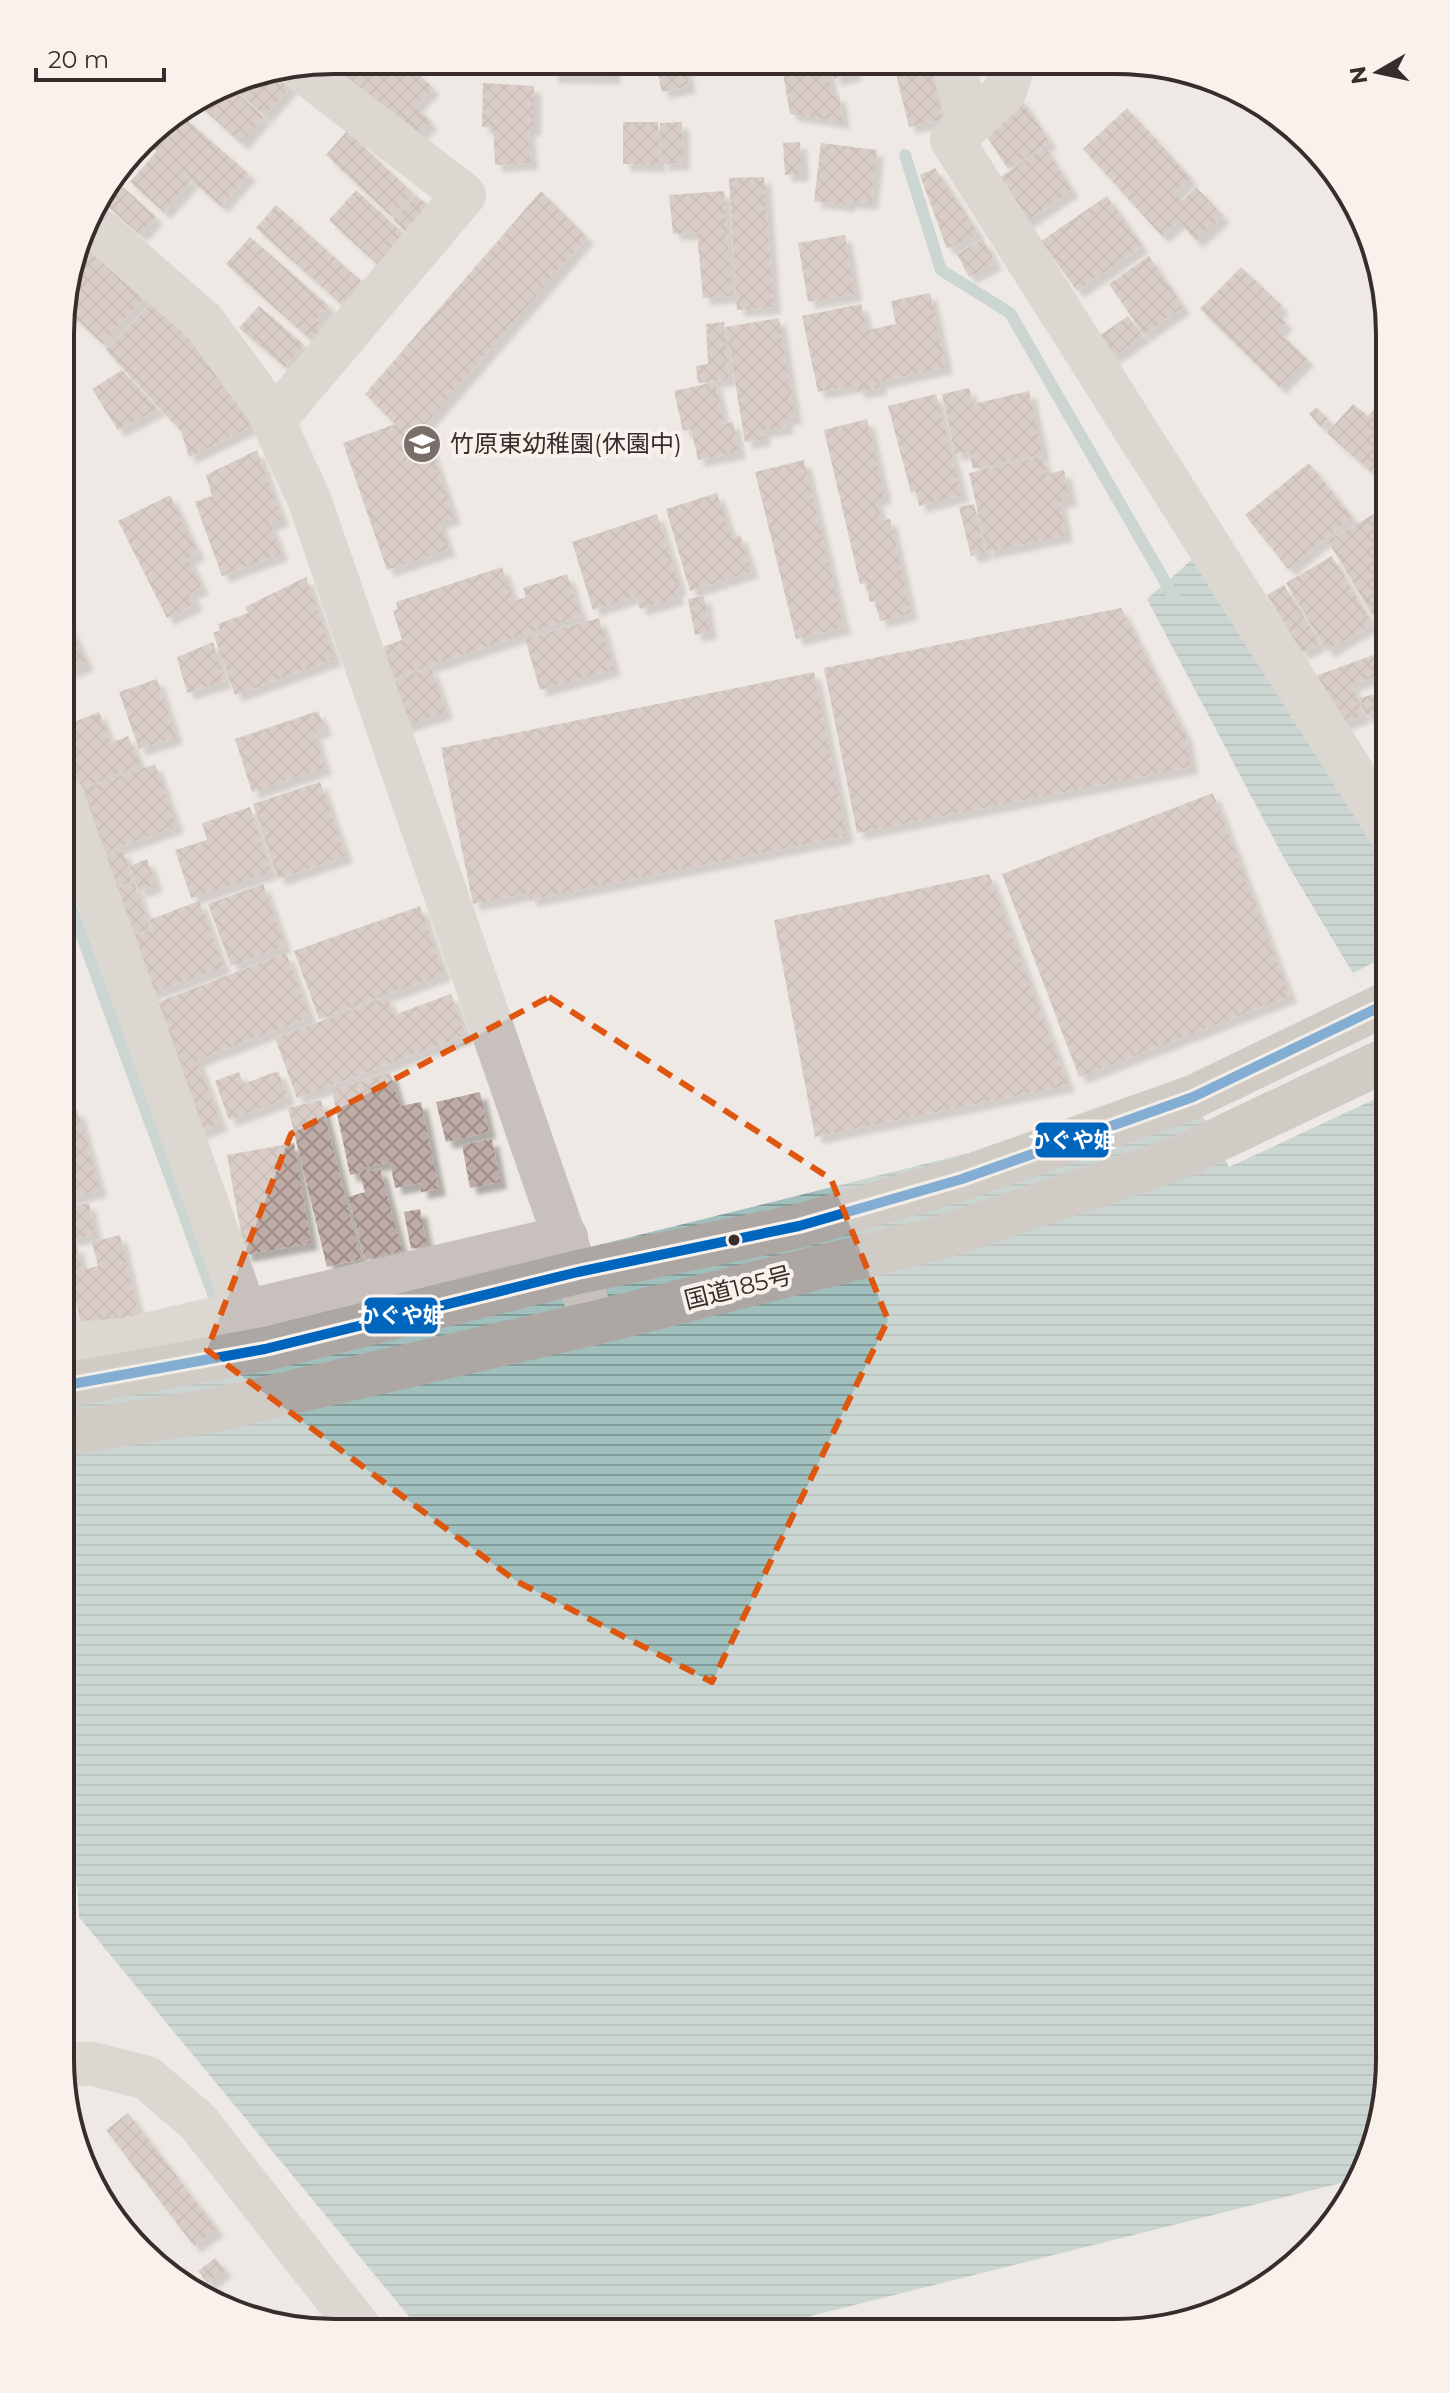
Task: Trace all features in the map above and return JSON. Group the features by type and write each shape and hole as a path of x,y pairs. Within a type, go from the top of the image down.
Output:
{"highway":[{"name":"国道185号","path":"74,1384 265,1349 572,1253 828,1217 962,1179 1193,1097 1376,1009"},
{"name":"国道185号","path":"74,1432 215,1410 594,1323 939,1238 1216,1142 1376,1065"}],"street":[{"path":"956,74 969,125"},
{"path":"1010,74 1004,93 952,140 1376,809"},
{"path":"274,420 464,195 309,75"},
{"path":"97,229 203,321 274,420 309,499 594,1323"},
{"path":"74,830 244,1314"},
{"path":"74,1344 124,1340 244,1314 572,1253"},
{"path":"74,2064 93,2064 147,2078 198,2122 353,2319"}],"highlighted area":[{"path":"549,997 831,1179 888,1320 712,1682 516,1581 207,1350 291,1134"}],"water":[{"path":"1196,556 1376,841 1376,1011 1286,862 1147,599"},
{"path":"1184,1080 1229,1167 1376,1099 1375,2076 1371,2109 1349,2174 1344,2182 799,2319 411,2319 79,1917 77,1884 74,1880 74,1359 538,1260 969,1153"}],"pier":[{"path":"1376,961 1376,1011 1353,973"}],"building":[{"path":"335,74 418,74 433,88 415,106 431,122 413,141"},
{"path":"551,74 614,74 614,77"},
{"path":"658,74 686,74 689,86 662,92"},
{"path":"783,74 828,74 832,96 839,95 843,122 790,114"},
{"path":"833,74 855,74 834,79"},
{"path":"896,74 932,74 943,119 909,127"},
{"path":"284,79 291,86 265,116 239,93"},
{"path":"483,83 534,86 534,129 528,129 531,163 495,165 493,127 482,127"},
{"path":"238,93 264,117 241,143 204,109"},
{"path":"1019,96 1050,142 1008,169 978,123"},
{"path":"1127,108 1191,178 1175,193 1182,201 1196,187 1223,216 1196,241 1179,221 1162,236 1083,149"},
{"path":"187,120 249,174 221,206 176,167 191,182 164,212 130,182 157,151 152,148"},
{"path":"623,122 658,122 658,165 623,164"},
{"path":"682,122 683,163 661,164 660,123"},
{"path":"347,131 413,193 391,216 326,155"},
{"path":"800,142 802,174 785,175 783,143"},
{"path":"821,143 877,150 871,203 849,201 848,205 814,201"},
{"path":"1045,147 1072,190 1024,223 996,180"},
{"path":"935,168 978,233 947,249 920,175"},
{"path":"764,177 774,307 737,310 729,178"},
{"path":"123,187 156,217 140,235 108,206"},
{"path":"356,190 406,236 379,266 329,220"},
{"path":"541,191 587,237 423,427 454,517 439,522 449,549 387,570 343,443 395,424 365,394"},
{"path":"724,191 732,296 703,298 697,232 673,234 669,195"},
{"path":"416,195 430,207 407,232 393,220"},
{"path":"1107,196 1142,246 1077,291 1041,241"},
{"path":"276,205 361,281 340,303 256,228"},
{"path":"845,235 855,294 808,302 798,243"},
{"path":"250,237 329,306 317,320 324,325 311,340 226,264"},
{"path":"983,239 995,263 969,277 957,254"},
{"path":"90,246 146,296 103,344 75,318 83,267"},
{"path":"1149,256 1183,307 1144,335 1109,284"},
{"path":"1241,267 1282,306 1276,313 1286,322 1278,331 1307,359 1279,387 1200,309"},
{"path":"930,293 946,367 879,382 880,388 857,392 856,385 818,392 802,316 861,304 867,330 896,324 891,301"},
{"path":"152,303 240,387 250,427 189,457 181,431 106,350"},
{"path":"259,306 304,345 285,367 239,328"},
{"path":"1128,316 1143,336 1107,361 1093,340"},
{"path":"779,318 795,417 786,419 787,427 762,431 764,439 745,442 726,327"},
{"path":"724,322 729,379 698,383 696,366 708,364 706,324"},
{"path":"122,370 158,409 118,430 92,389"},
{"path":"715,382 724,424 733,422 739,452 698,460 691,429 683,431 674,391"},
{"path":"969,388 973,404 1029,391 1043,454 973,469 969,451 955,454 942,394"},
{"path":"936,394 962,495 919,506 916,491 911,493 888,406"},
{"path":"1353,404 1368,416 1376,407 1376,476 1327,433"},
{"path":"1316,407 1328,419 1321,427 1309,414"},
{"path":"867,419 885,497 876,499 881,520 890,519 911,613 880,621 875,601 870,602 866,583 860,584 824,430"},
{"path":"257,450 282,519 270,524 281,554 222,576 195,502 212,496 206,475"},
{"path":"1042,456 1047,474 1064,470 1070,499 1059,502 1066,535 987,552 969,473"},
{"path":"804,460 844,627 796,639 755,472"},
{"path":"1309,463 1352,517 1288,569 1245,515"},
{"path":"717,493 732,538 740,535 752,571 690,591 666,509"},
{"path":"170,495 198,553 188,558 202,588 190,593 196,604 167,618 118,521"},
{"path":"974,504 985,553 971,556 959,507"},
{"path":"1376,513 1376,614 1373,616 1328,541"},
{"path":"657,514 680,588 675,590 677,598 640,609 635,596 593,610 572,542"},
{"path":"1332,556 1372,624 1327,651 1286,583"},
{"path":"502,567 514,601 526,597 523,588 567,574 581,616 383,681 372,651 402,640 393,611 398,609 396,602"},
{"path":"306,577 335,659 235,695 213,633 220,630 218,624 248,613 245,607"},
{"path":"1284,585 1320,643 1302,653 1267,595"},
{"path":"704,596 710,632 695,635 688,599"},
{"path":"1121,608 1186,736 1191,767 857,833 824,668"},
{"path":"599,618 614,669 540,690 525,639"},
{"path":"74,636 87,664 74,669"},
{"path":"213,642 225,681 187,693 177,657"},
{"path":"1376,654 1376,676 1352,684 1363,716 1336,726 1307,679"},
{"path":"431,668 446,712 403,726 388,682"},
{"path":"814,672 847,836 530,900 529,893 473,904 441,748"},
{"path":"157,679 176,737 139,749 119,692"},
{"path":"1376,694 1376,712 1364,715 1360,698"},
{"path":"318,711 325,729 314,733 325,768 252,792 235,739"},
{"path":"99,712 111,743 128,736 140,765 74,791 74,722"},
{"path":"155,764 177,826 92,857 74,810 74,793"},
{"path":"320,782 346,856 278,879 253,804"},
{"path":"1213,793 1290,996 1079,1077 1002,874"},
{"path":"250,807 271,872 191,898 175,850 207,840 202,823"},
{"path":"123,850 133,881 105,891 94,859"},
{"path":"147,859 156,885 139,891 130,866"},
{"path":"989,874 1068,1085 815,1137 774,920"},
{"path":"134,883 150,928 121,939 105,893"},
{"path":"263,884 285,946 231,966 208,904"},
{"path":"199,901 224,967 142,996 121,940 153,929 149,920"},
{"path":"420,906 444,974 319,1019 294,951"},
{"path":"286,953 310,1017 197,1060 221,1124 192,1135 143,1008"},
{"path":"451,994 466,1035 297,1098 275,1038 387,997 394,1015"},
{"path":"278,1071 288,1098 229,1120 215,1081 239,1072 243,1084"},
{"path":"390,1072 400,1106 421,1102 439,1189 421,1192 420,1183 395,1188 390,1162 366,1167 367,1172 380,1168 402,1251 365,1260 348,1197 365,1192 359,1173 350,1175 332,1090"},
{"path":"480,1092 489,1132 446,1142 436,1102"},
{"path":"321,1100 361,1259 327,1267 288,1108"},
{"path":"77,1109 100,1190 74,1197 74,1110"},
{"path":"492,1139 500,1182 470,1188 462,1145"},
{"path":"294,1143 311,1243 245,1255 227,1155"},
{"path":"89,1203 95,1235 74,1239 74,1206"},
{"path":"420,1209 427,1246 411,1249 404,1212"},
{"path":"120,1235 139,1317 82,1330 74,1293 74,1245 77,1245 82,1270 98,1266 92,1242"},
{"path":"128,2113 217,2229 194,2246 106,2130"},
{"path":"215,2258 225,2270 208,2284 198,2271"}],"waterway":[{"path":"905,155 941,270 1010,313 1174,597"},
{"path":"74,915 219,1310"}],"transit line":[{"name":"かぐや姫","path":"74,1384 265,1349 578,1272 799,1226 962,1179 1193,1097 1376,1009"}],"place":[{"name":"竹原東幼稚園(休園中)","path":"422,444"}]}
